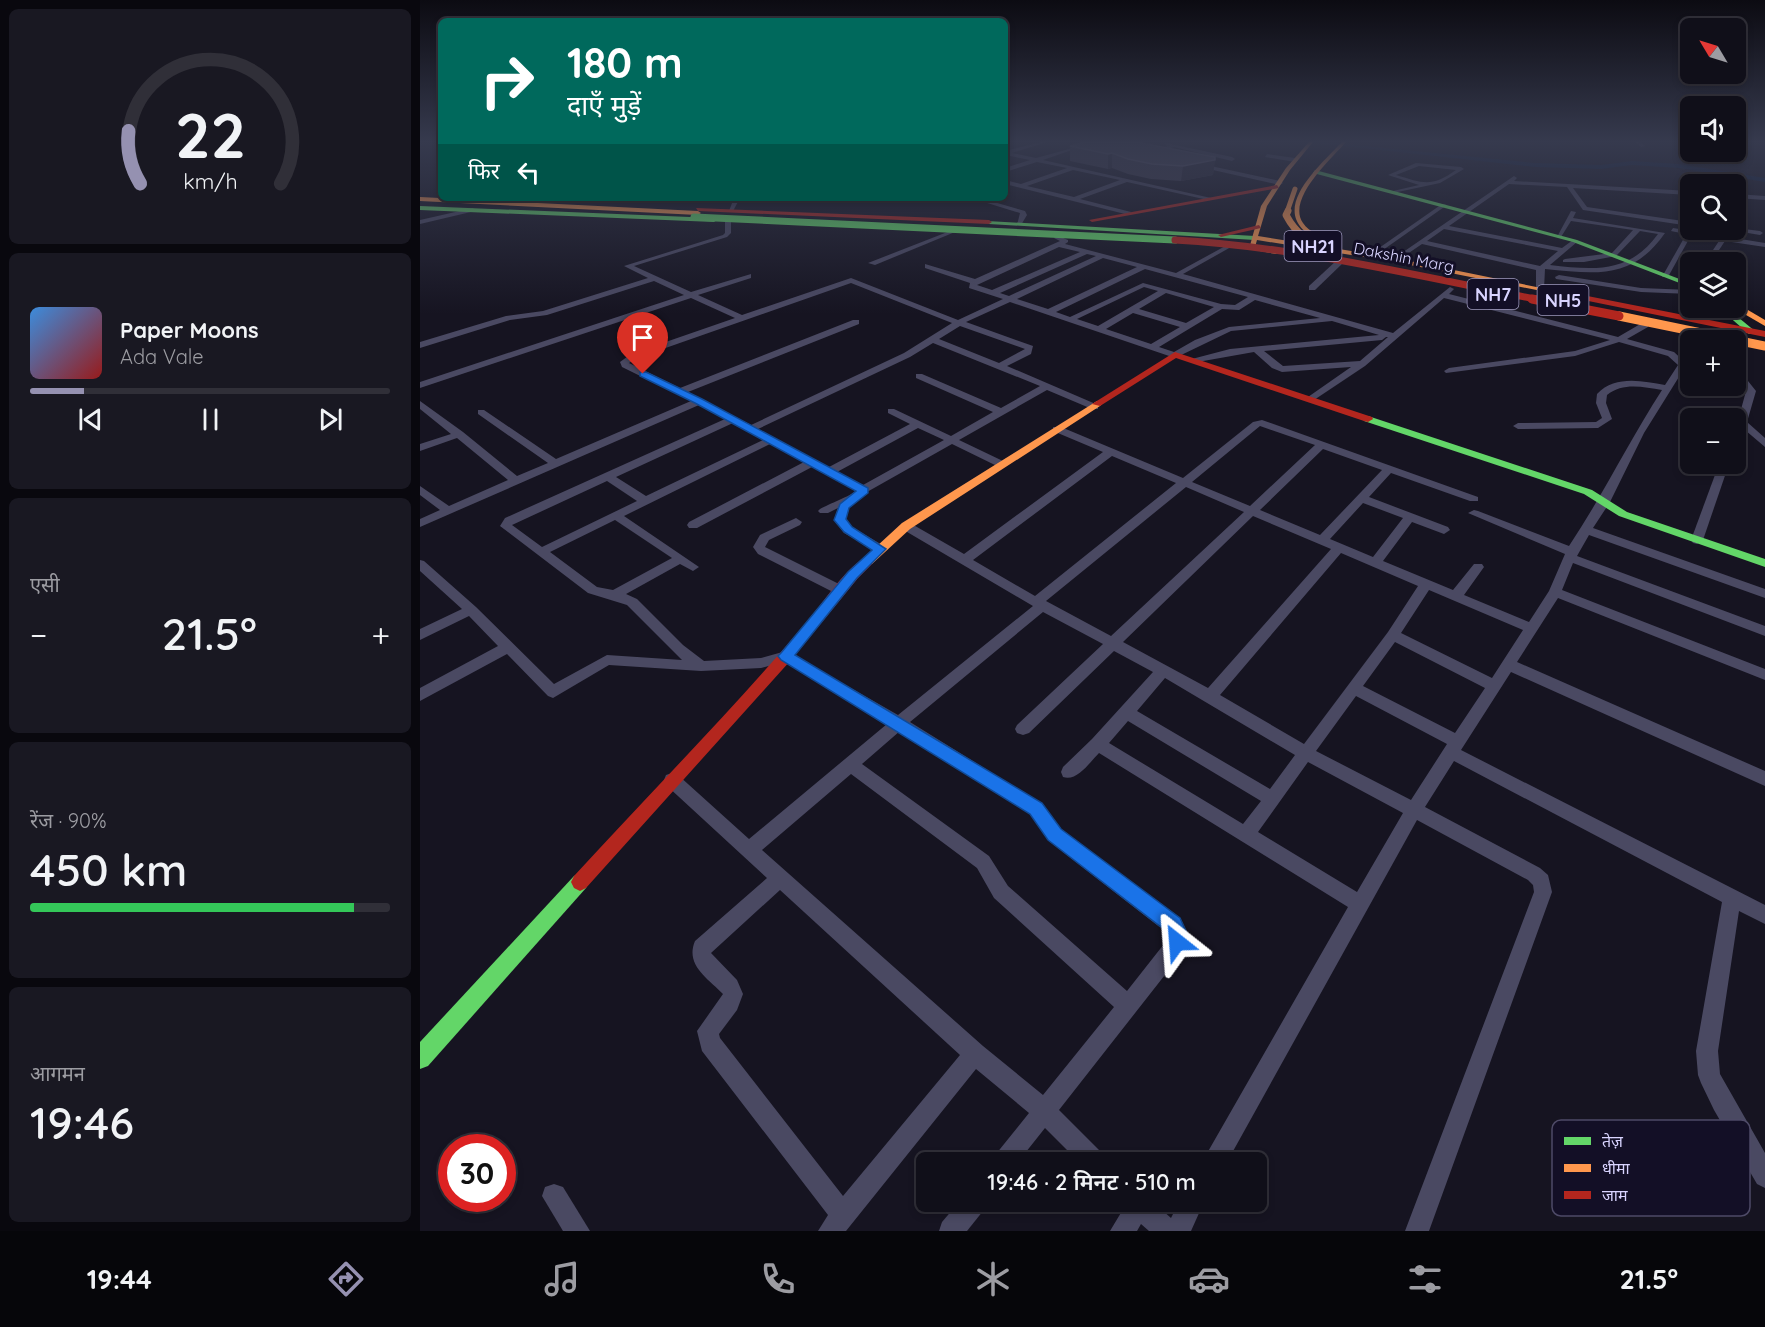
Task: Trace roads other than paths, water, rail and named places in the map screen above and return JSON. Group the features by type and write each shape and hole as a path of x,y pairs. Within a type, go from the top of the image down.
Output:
{"main road":[{"path":"1069,226 1200,199"},
{"path":"1260,240 1264,206 1268,199"},
{"path":"1260,240 1280,199"},
{"path":"1291,199 1286,215 1306,242 1325,250 1366,258"},
{"name":"NH7","path":"1299,199 1296,217 1300,226 1325,241 1366,258"},
{"path":"1421,199 1575,241 1680,281"},
{"name":"Dakshin Marg","path":"469,201 1231,243 1344,261 1765,348"},
{"name":"Dakshin Marg","path":"527,201 1069,226 1225,240"},
{"name":"Dakshin Marg","path":"420,206 473,210 732,210 812,225 952,232 1058,241 1260,240 1366,258"},
{"name":"Dakshin Marg","path":"420,206 696,215 1219,239 1395,260 1759,333"},
{"path":"812,225 823,214"},
{"path":"1225,240 1260,240"},
{"name":"NH7","path":"1260,240 1448,291 1680,332"},
{"name":"NH5","path":"1366,258 1765,340"},
{"path":"1746,310 1762,319"},
{"path":"1737,318 1759,333"},
{"name":"NH7","path":"1759,333 1765,340"},
{"path":"1746,345 1765,348"},
{"path":"420,1058 786,656 840,590 880,549 906,526 1175,355 1588,492 1623,514 1765,563"}],"street":[{"path":"1077,199 1129,213"},
{"path":"1395,260 1483,199"},
{"path":"1578,199 1585,209 1680,223"},
{"path":"984,201 1023,212 1024,215 1019,224"},
{"path":"1366,258 1444,206"},
{"path":"420,222 473,210"},
{"path":"732,210 728,233 725,236 628,266 741,318"},
{"path":"1558,236 1574,212"},
{"path":"1569,219 1662,233"},
{"path":"1444,226 1561,250"},
{"path":"1551,260 1584,261 1612,254 1638,229"},
{"path":"1541,270 1604,271 1635,263 1662,233 1669,229 1680,231"},
{"path":"1746,231 1760,233"},
{"path":"872,263 952,232"},
{"path":"1154,287 1177,275 1225,240"},
{"path":"1665,275 1685,240"},
{"path":"1728,240 1765,245"},
{"path":"1332,320 1229,329 1175,355 972,286 975,282 1058,241 1394,336"},
{"path":"1540,289 1541,270 1561,250 1575,241"},
{"path":"1421,242 1641,290 1680,292"},
{"path":"993,293 1088,251"},
{"path":"750,429 838,389 934,340 960,322 1104,255"},
{"path":"1312,288 1339,263"},
{"path":"928,266 975,282"},
{"path":"1049,312 1146,266"},
{"path":"420,385 748,276"},
{"path":"420,345 517,315 544,313 656,278"},
{"path":"864,490 699,401 625,365 624,362 634,356 851,280 912,306 1030,348 999,367"},
{"path":"1071,319 1140,286 1154,287 1236,308 1254,297"},
{"path":"1099,329 1166,290"},
{"path":"1311,399 1362,364 1448,291 1671,354 1680,360"},
{"path":"1152,347 1221,306"},
{"path":"1132,310 1187,326"},
{"path":"679,392 856,322"},
{"path":"1449,371 1480,364 1583,353 1619,340 1645,325"},
{"path":"1192,360 1221,353 1394,336"},
{"path":"934,340 1095,407"},
{"path":"1257,350 1275,366 1282,369 1362,364"},
{"path":"1220,1152 1413,811 1555,592 1571,555 1604,502 1639,433 1667,388 1680,373"},
{"path":"919,376 1001,412"},
{"path":"1518,426 1598,425 1607,419 1601,398 1602,394 1611,387 1629,384 1667,388"},
{"path":"1746,384 1751,391 1746,408"},
{"path":"824,511 1047,386"},
{"path":"420,523 699,401"},
{"path":"420,404 516,481"},
{"path":"891,411 1001,464"},
{"path":"481,412 556,464"},
{"path":"701,666 678,649 639,608 621,597 592,590 506,526 506,523 732,420"},
{"path":"750,849 1257,424 1262,423 1322,444 1474,500"},
{"path":"830,471 918,424"},
{"path":"1746,426 1765,444"},
{"path":"1057,429 1533,628"},
{"path":"420,448 459,434"},
{"path":"541,552 770,440"},
{"path":"1023,729 1322,444"},
{"path":"963,561 1113,451"},
{"path":"693,525 813,462"},
{"path":"1322,540 1389,469"},
{"path":"1697,540 1720,474"},
{"path":"608,476 645,501"},
{"path":"420,489 448,511"},
{"path":"864,490 844,507 840,520 848,530 880,549"},
{"path":"1363,499 1444,530"},
{"path":"1473,513 1571,555 1765,631"},
{"path":"615,515 693,567"},
{"path":"1377,562 1410,517"},
{"path":"796,522 764,538 759,547 762,551 840,590"},
{"path":"906,526 963,561 1111,644 1210,696 1306,753 1534,874 1542,881 1543,892 1417,1231"},
{"path":"1587,530 1765,594"},
{"path":"1210,696 1339,547"},
{"path":"613,596 680,559"},
{"path":"1456,596 1478,567"},
{"path":"423,570 471,610 553,692 607,660 701,666 761,663 786,656 1036,809 1054,835 1173,925 1178,933 1172,950 1012,1152"},
{"path":"1246,834 1393,635 1427,584"},
{"path":"1555,592 1765,675"},
{"path":"420,635 471,610"},
{"path":"1393,635 1495,686"},
{"path":"420,695 508,647"},
{"path":"1509,665 1765,779"},
{"path":"1069,772 1098,744 1163,671"},
{"path":"1353,688 1455,747 1765,915"},
{"path":"1126,712 1272,799"},
{"path":"1098,744 1360,904"},
{"path":"850,764 983,862 1001,892 1128,1006"},
{"path":"672,780 975,1054 1044,1112 1085,1152"},
{"path":"781,877 702,948 701,956 704,961 730,987 733,994 730,1003 708,1031 710,1043 836,1223 975,1054"},
{"path":"1732,898 1707,1051 1709,1075 1732,1120"},
{"path":"1750,1150 1765,1176"},
{"path":"555,1196 578,1231"},
{"path":"951,1231 966,1212"},
{"path":"1122,1231 1132,1212"},
{"path":"1147,1212 1167,1231"},
{"path":"1178,1231 1187,1212"}]}
